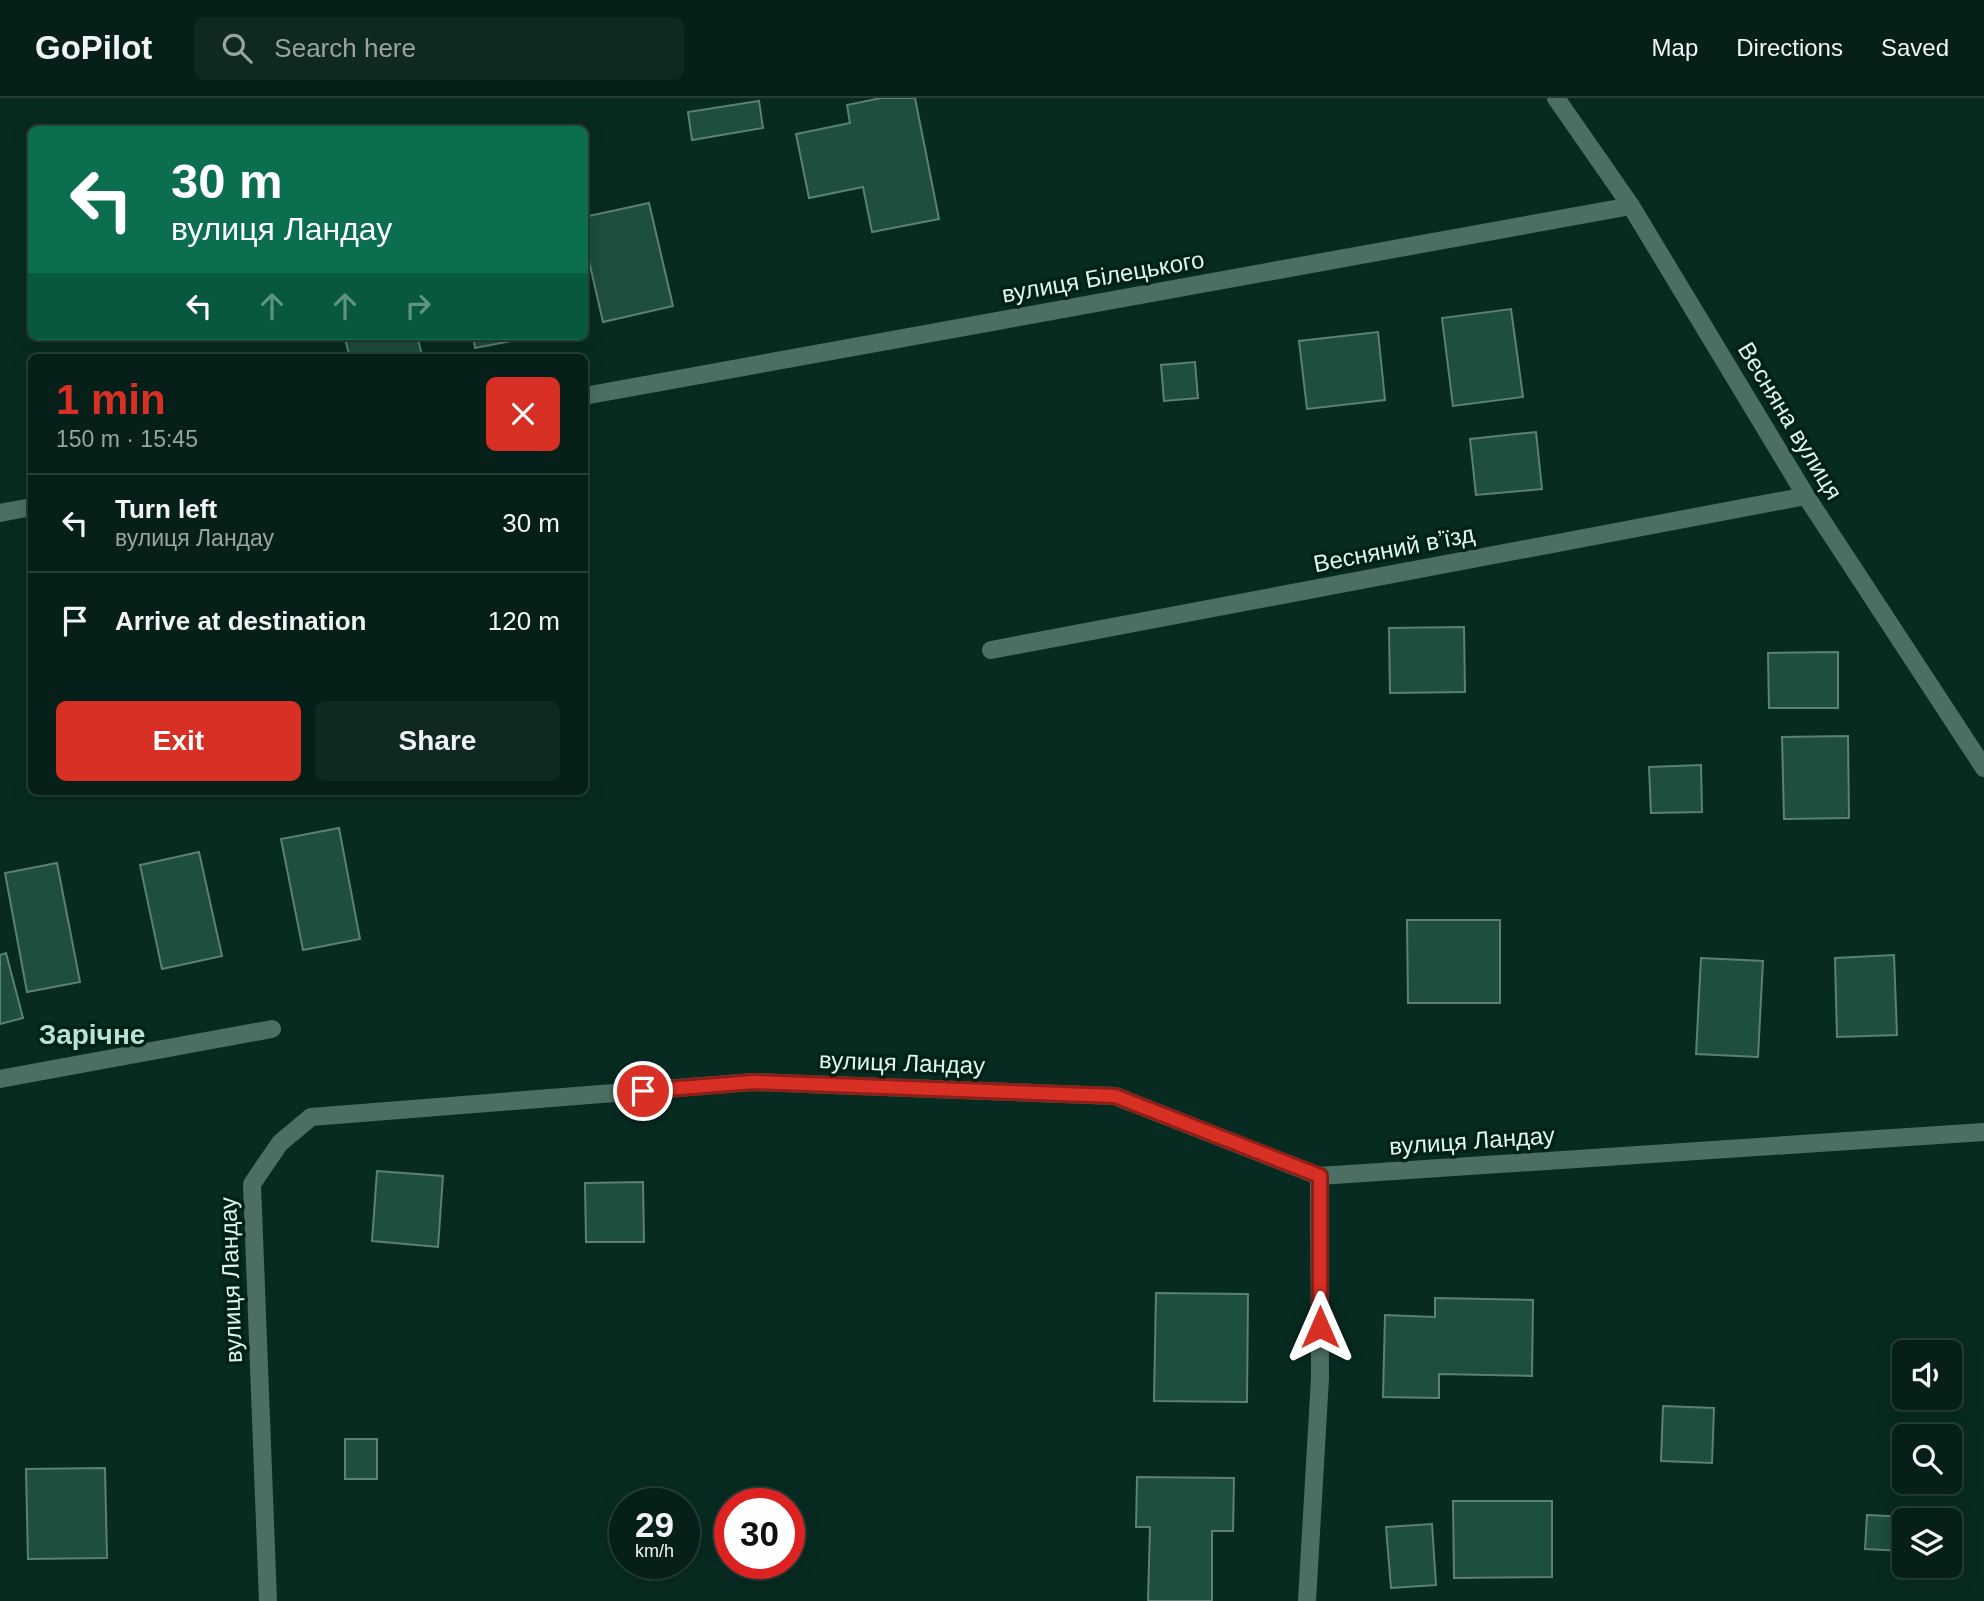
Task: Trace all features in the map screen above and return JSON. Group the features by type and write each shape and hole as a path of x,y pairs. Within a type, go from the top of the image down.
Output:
{"street":[{"name":"Весняна вулиця","path":"1556,98 1631,206 1806,496 1984,768"},
{"name":"вулиця Білецького","path":"588,395 1631,206"},
{"name":"Весняний вʼїзд","path":"990,650 1806,496"},
{"path":"0,513 28,508"},
{"path":"0,1079 272,1029"},
{"name":"вулиця Ландау","path":"268,1601 252,1185 280,1143 311,1117 753,1082 1115,1096 1320,1176 1984,1132"},
{"path":"1307,1601 1320,1378 1320,1176"}],"building":[{"path":"881,98 915,98 939,219 872,232 863,187 809,198 796,134 850,123 847,105"},
{"path":"759,101 763,128 692,140 688,112"},
{"path":"649,203 673,306 603,322 588,256 588,216"},
{"path":"1511,309 1523,397 1453,406 1442,318"},
{"path":"1378,332 1385,400 1307,409 1299,341"},
{"path":"345,340 418,340 422,354 349,354"},
{"path":"474,340 516,340 475,348"},
{"path":"1195,362 1198,398 1164,401 1161,365"},
{"path":"1536,432 1542,489 1476,495 1470,439"},
{"path":"1464,627 1465,692 1390,693 1389,628"},
{"path":"1838,652 1838,708 1769,708 1768,653"},
{"path":"1848,736 1849,818 1784,819 1782,737"},
{"path":"1701,765 1702,812 1651,813 1649,767"},
{"path":"339,828 360,939 303,950 281,839"},
{"path":"199,852 222,956 162,969 140,865"},
{"path":"57,863 80,982 27,992 5,873"},
{"path":"1407,920 1500,920 1500,1003 1408,1003"},
{"path":"6,953 23,1018 0,1024 0,955"},
{"path":"1894,955 1897,1035 1837,1037 1835,958"},
{"path":"1701,958 1763,961 1758,1057 1696,1054"},
{"path":"377,1171 443,1176 438,1247 372,1241"},
{"path":"643,1182 644,1242 586,1242 585,1183"},
{"path":"1156,1293 1248,1294 1247,1402 1154,1401"},
{"path":"1435,1298 1533,1300 1532,1376 1439,1374 1439,1398 1383,1397 1385,1315 1435,1317"},
{"path":"1663,1406 1714,1408 1712,1463 1661,1461"},
{"path":"345,1439 377,1439 377,1479 345,1479"},
{"path":"105,1468 107,1558 28,1559 26,1469"},
{"path":"1137,1477 1234,1478 1233,1531 1212,1531 1212,1601 1148,1601 1150,1527 1136,1527"},
{"path":"1453,1501 1552,1501 1552,1577 1454,1578"},
{"path":"1867,1515 1892,1516 1892,1550 1865,1549"},
{"path":"1432,1524 1436,1585 1391,1588 1386,1527"}],"district":[{"name":"Зарічне","path":"92,1034"}],"route":[{"path":"643,1091 753,1082 1115,1096 1320,1176 1320,1327"}]}
